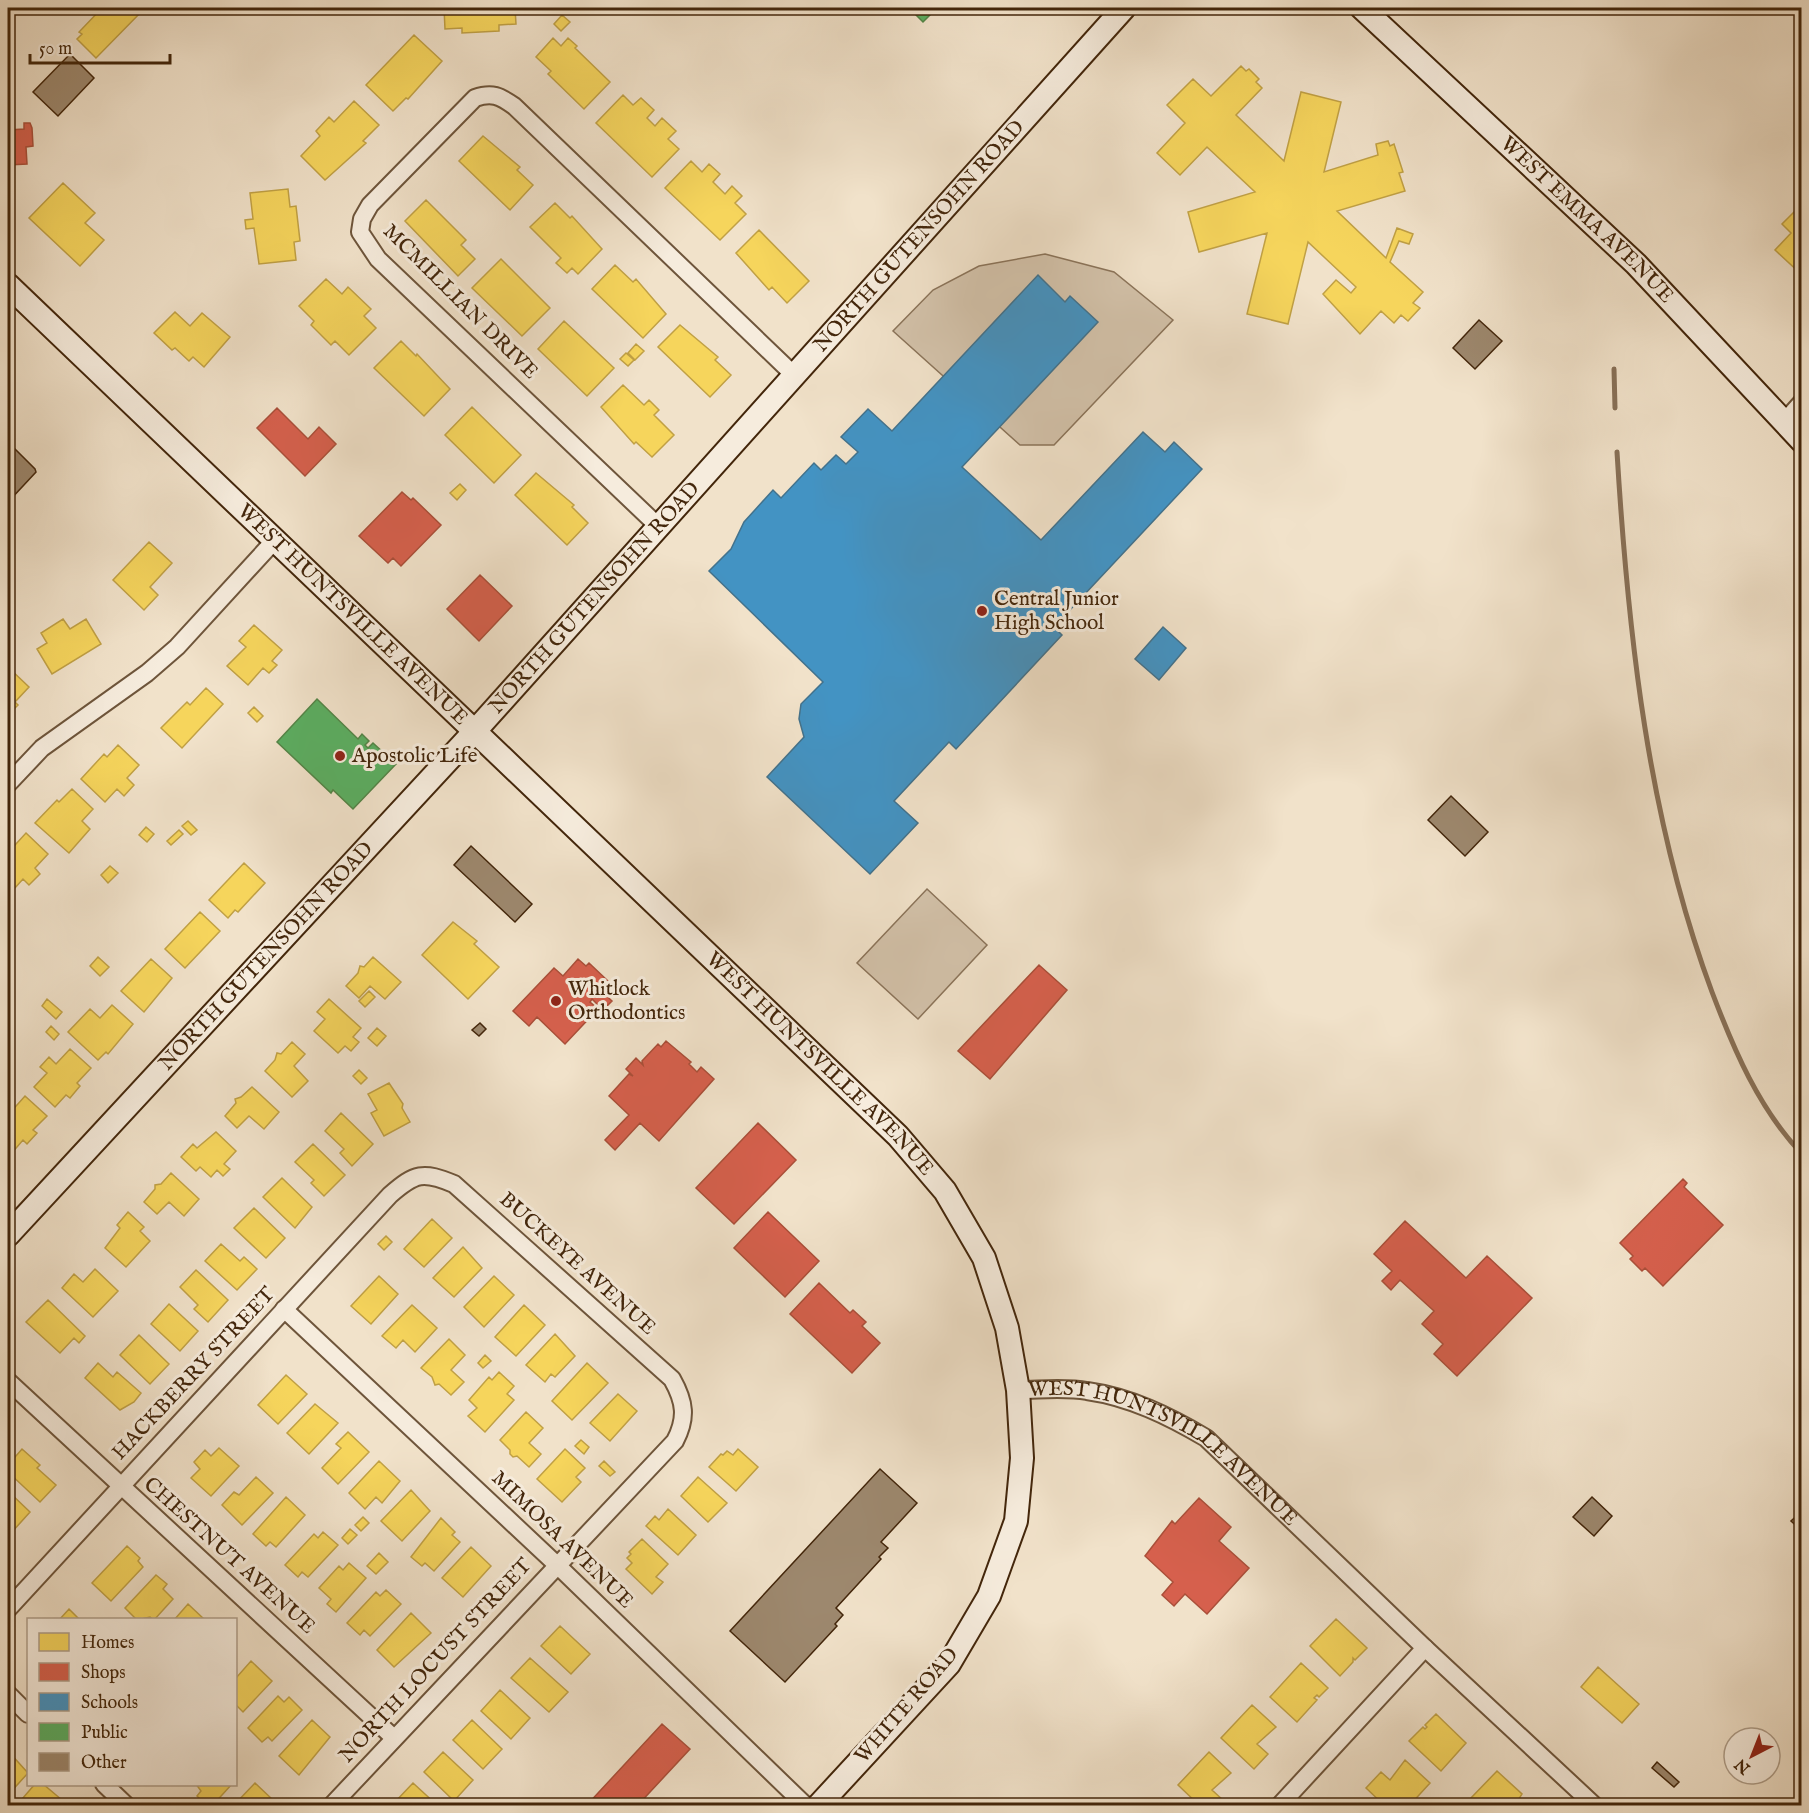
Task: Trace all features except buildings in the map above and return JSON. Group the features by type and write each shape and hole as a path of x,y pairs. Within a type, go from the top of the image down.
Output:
{"street":[{"name":"NORTH GUTENSOHN ROAD","path":"8,1235 475,731 1124,8"},
{"name":"WEST EMMA AVENUE","path":"1362,8 1636,264 1802,441"},
{"name":"MCMILLIAN DRIVE","path":"658,526 378,259 360,232 362,219 370,205 476,99 488,93 502,97 523,114 794,375"},
{"name":"WEST HUNTSVILLE AVENUE","path":"8,285 890,1129 945,1191 984,1258 1007,1329 1018,1390 1086,1390 1128,1400 1168,1416 1206,1438 1591,1804"},
{"path":"1784,422 1802,402"},
{"path":"8,784 42,747 147,673 177,647 275,540"},
{"name":"HACKBERRY STREET","path":"8,1610 390,1195 419,1174"},
{"name":"BUCKEYE AVENUE","path":"419,1174 438,1177 454,1184 672,1379 681,1395 685,1410"},
{"name":"MIMOSA AVENUE","path":"284,1309 557,1565 806,1806"},
{"name":"CHESTNUT AVENUE","path":"8,1382 394,1738"},
{"name":"WHITE ROAD","path":"818,1806 949,1664 989,1596 1016,1521 1022,1458 1018,1390"},
{"name":"NORTH LOCUST STREET","path":"331,1806 675,1441 683,1426 685,1410"},
{"path":"1280,1806 1425,1648"},
{"path":"8,1694 27,1713"},
{"path":"105,1786 127,1806"}],"shaded area":[{"path":"1045,254 1114,272 1173,320 1054,445 1020,445 893,331 933,290 979,266"},
{"path":"927,889 987,945 918,1019 857,963"}],"waterway":[{"path":"1614,369 1615,408"},
{"path":"1617,452 1627,589 1635,657 1657,794 1672,861 1690,927 1729,1035 1760,1098 1802,1154"}],"place":[{"name":"Central Junior High School","path":"982,611"},
{"name":"Apostolic Life","path":"340,756"},
{"name":"Whitlock Orthodontics","path":"556,1001"}]}
